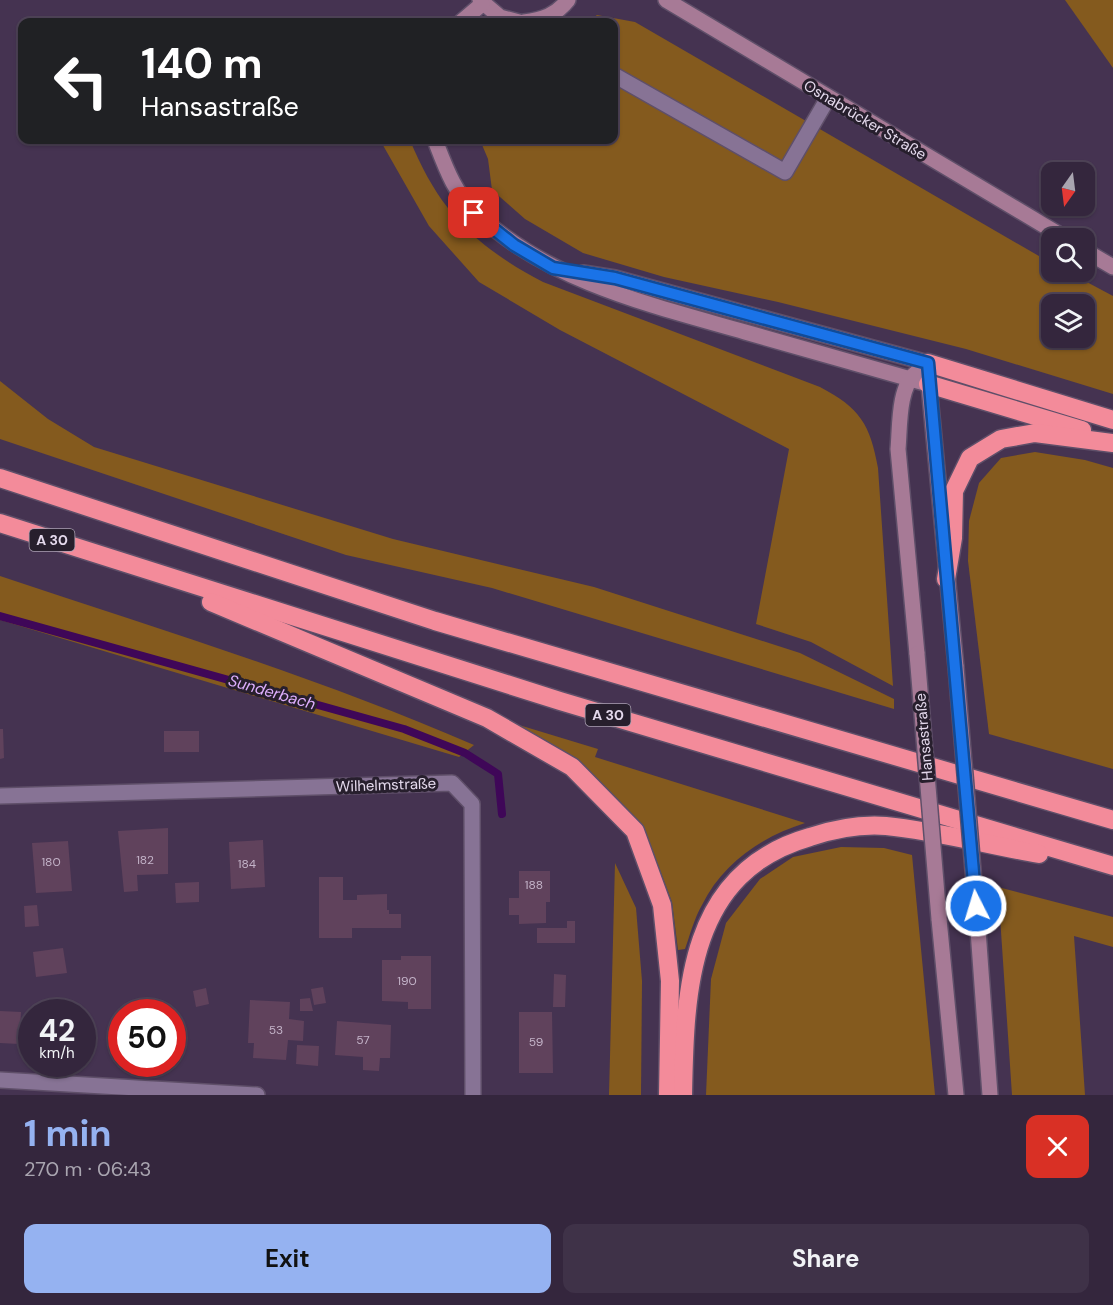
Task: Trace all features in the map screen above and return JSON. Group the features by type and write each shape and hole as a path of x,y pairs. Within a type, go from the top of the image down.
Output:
{"highway":[{"path":"928,363 1113,420"},
{"path":"928,384 1113,441"},
{"path":"946,579 953,538 954,490 970,458 1001,439 1035,433 1113,441"},
{"path":"0,478 435,621 1086,813 1113,819"},
{"name":"A 30","path":"0,523 560,701 1113,866"},
{"path":"105,557 487,718 572,767 635,831 662,905 670,981 668,1095"},
{"path":"683,1095 688,990 694,957 710,915 746,868 781,845 840,828 885,826 1113,866"}],"main road":[{"path":"547,18 560,10 568,0"},
{"name":"Osnabrücker Straße","path":"666,0 1048,228"},
{"path":"465,18 481,2 504,18"},
{"path":"436,144 447,173 474,213 514,245 553,268 676,312 928,384"},
{"path":"1095,256 1113,267"},
{"path":"553,268 615,278 928,363"},
{"path":"909,379 928,363"},
{"path":"928,363 928,384 956,667 990,1095"},
{"name":"Hansastraße","path":"909,379 901,416 898,449 956,1095"}],"street":[{"path":"618,77 784,172 828,98"},
{"name":"Wilhelmstraße","path":"0,796 452,783 472,804 473,1095"},
{"path":"0,1080 257,1095"}],"shaded area":[{"path":"1065,0 1113,0 1113,68"},
{"path":"597,15 613,18 593,18"},
{"path":"618,19 635,22 1041,257 1041,282 1087,282 1113,296 1113,394 966,349 778,302 664,277 583,253 525,219 492,190 488,159 482,144 618,144"},
{"path":"382,144 412,144 433,187 462,224 498,255 543,282 820,387 854,410 867,429 878,468 893,686 811,642 756,624 789,449 560,330 479,282 429,226"},
{"path":"0,381 48,419 94,447 393,539 594,587 800,653 894,699 894,709 492,588 346,555 0,439"},
{"path":"1035,452 1085,460 1113,468 1113,769 989,734 968,561 969,521 979,483 1001,458"},
{"path":"0,576 298,676 474,745 459,757 0,620"},
{"path":"519,725 598,749 595,757 805,823 773,836 732,864 702,905 685,949 678,950 672,902 643,825 578,759"},
{"path":"841,847 884,848 912,855 935,1095 706,1095 711,979 726,923 760,879 793,857"},
{"path":"615,863 636,908 642,981 641,1095 609,1095"},
{"path":"998,887 1113,917 1113,947 1074,936 1085,1095 1012,1095"}],"building":[{"path":"0,729 3,729 4,758 0,759"},
{"path":"164,731 199,731 199,752 164,752"},
{"path":"168,828 168,874 137,875 138,891 124,892 118,831"},
{"path":"263,840 265,887 231,889 229,842"},
{"path":"68,841 72,891 36,893 32,843"},
{"path":"519,871 550,871 550,902 546,902 546,923 519,924 519,915 509,915 509,898 519,898"},
{"path":"319,877 343,877 343,900 357,900 357,895 387,894 387,910 389,914 401,914 401,928 352,928 352,938 319,938"},
{"path":"199,882 199,902 176,903 175,883"},
{"path":"37,905 39,926 25,927 24,906"},
{"path":"567,921 575,921 575,943 537,943 537,928 567,928"},
{"path":"63,948 67,973 36,977 33,952"},
{"path":"401,956 431,956 431,1009 408,1009 408,1002 382,1001 382,960 401,960"},
{"path":"554,974 566,975 565,1007 553,1007"},
{"path":"323,987 326,1003 314,1005 311,989"},
{"path":"206,988 209,1004 196,1007 193,991"},
{"path":"310,998 313,1011 300,1011 300,999"},
{"path":"250,1000 290,1002 289,1019 304,1021 303,1041 288,1040 286,1060 253,1058 254,1043 248,1043"},
{"path":"0,1011 18,1012 18,1044 0,1043"},
{"path":"519,1012 552,1012 553,1073 519,1073"},
{"path":"337,1021 391,1025 390,1058 380,1058 379,1071 363,1070 363,1057 335,1055"},
{"path":"297,1045 319,1046 318,1066 296,1064"}],"waterway":[{"name":"Sunderbach","path":"0,616 404,729 465,753 498,774 502,814"}],"route":[{"path":"474,213 514,245 553,268 615,278 928,363 928,384 956,667 976,906"}]}
